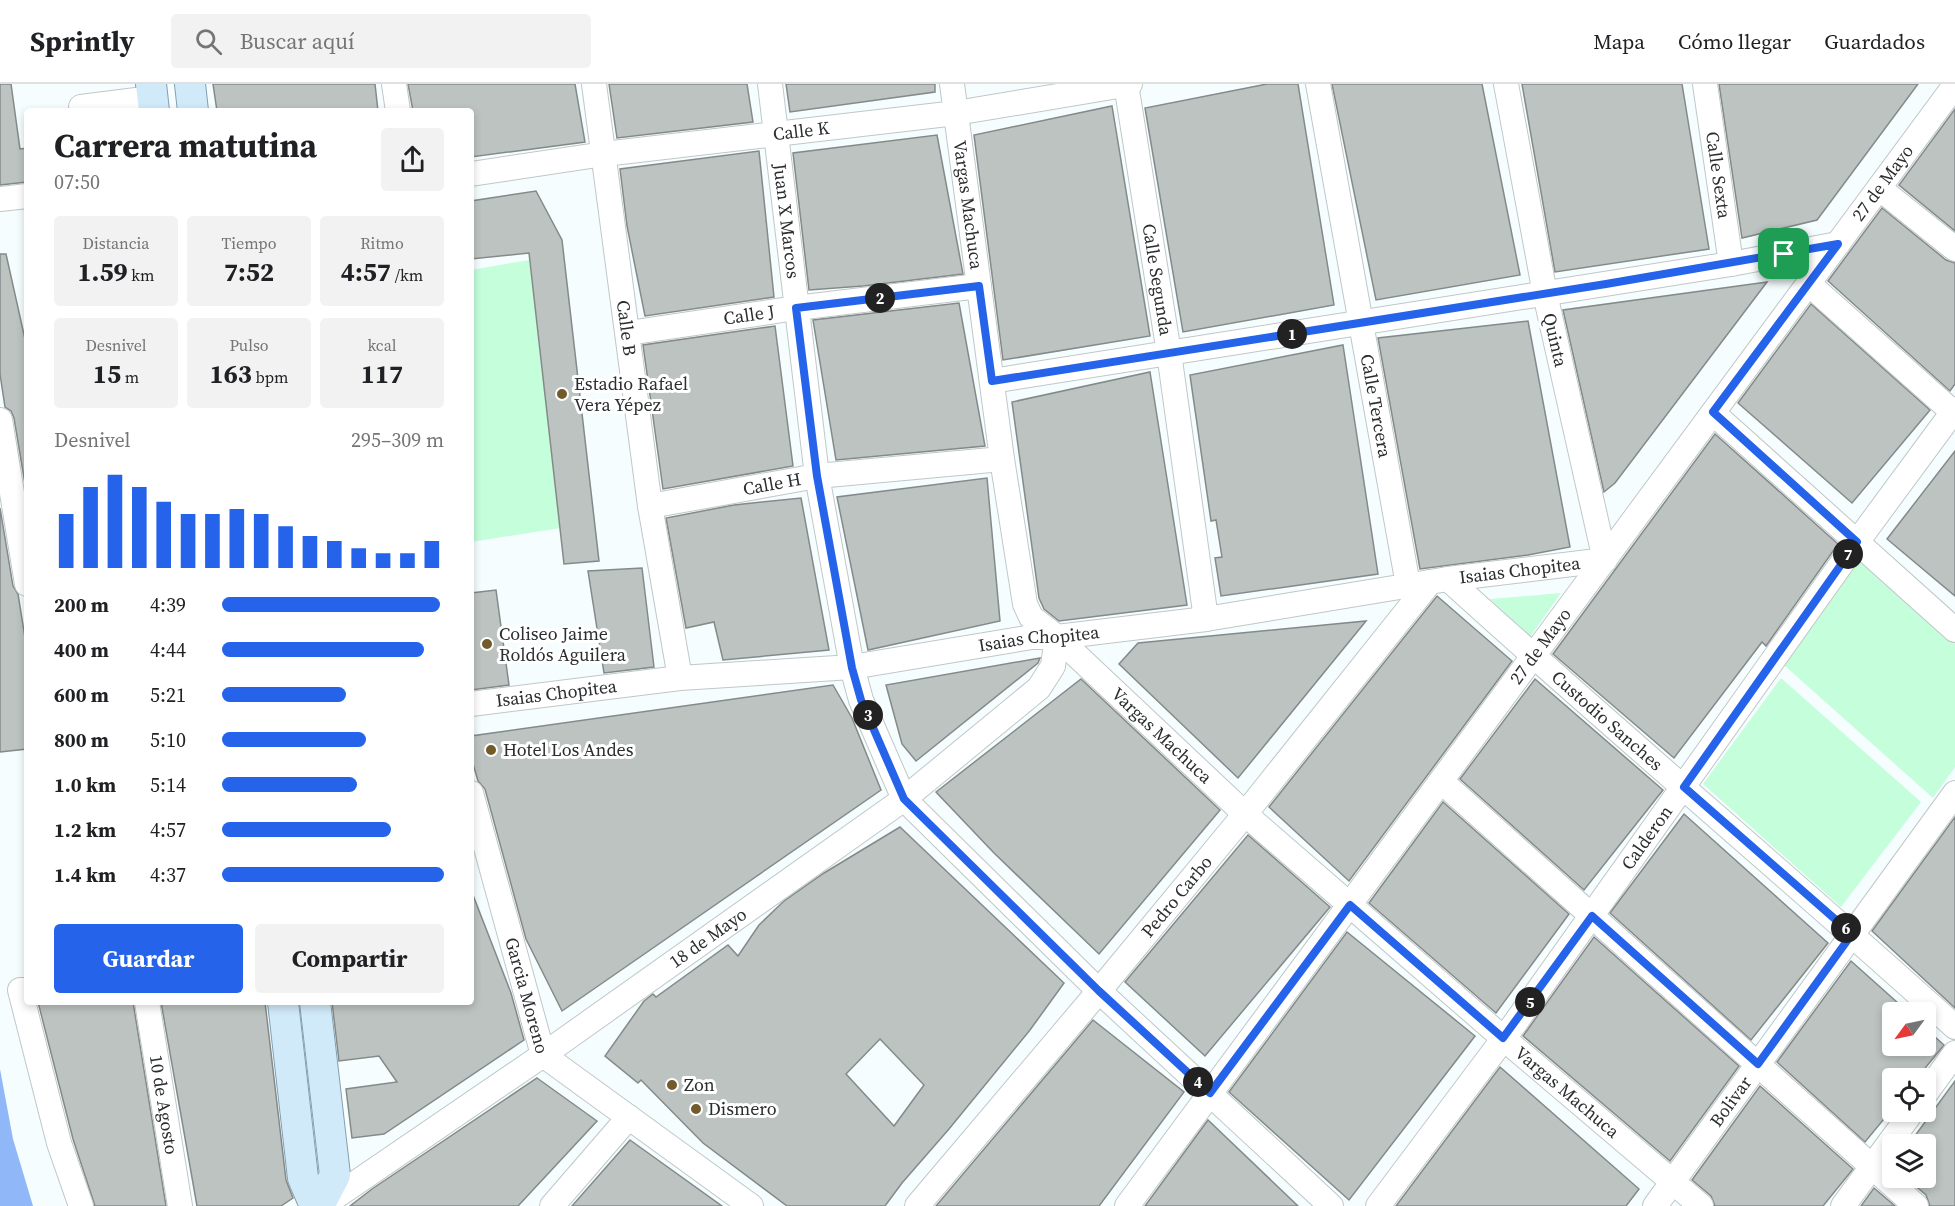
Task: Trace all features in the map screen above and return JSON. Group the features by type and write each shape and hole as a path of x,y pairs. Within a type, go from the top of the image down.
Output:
{"main road":[{"path":"189,84 193,108"},
{"path":"283,1005 303,1178 319,1206"},
{"path":"315,1005 335,1175 319,1206"}],"street":[{"path":"394,84 398,108"},
{"name":"Calle B","path":"594,84 650,506 680,678"},
{"name":"Juan X Marcos","path":"770,84 817,476 852,668 861,700 904,799 1099,991 1331,1206"},
{"name":"Vargas Machuca","path":"952,84 1002,459 1025,604 1031,617 1057,637 1245,814 1701,1206"},
{"name":"Calle K","path":"474,174 604,154 956,113 1127,84"},
{"name":"Calle Segunda","path":"1127,84 1169,353 1206,619"},
{"name":"Calle Tercera","path":"1318,84 1361,323 1429,582"},
{"name":"Quinta","path":"1506,84 1545,294 1605,560"},
{"name":"Calle Sexta","path":"1705,84 1731,264"},
{"name":"27 de Mayo","path":"1126,1206 1713,412 1954,91"},
{"path":"87,108 152,98"},
{"path":"1880,188 1955,249"},
{"path":"0,199 24,196"},
{"path":"992,381 1731,264 1838,244"},
{"path":"1809,284 1954,412"},
{"name":"Calle J","path":"628,335 635,332 796,308 979,286"},
{"path":"1713,412 1955,630"},
{"name":"Calderon","path":"1378,1206 1592,916 1857,542 1954,412"},
{"path":"0,420 12,478 24,563"},
{"name":"Calle H","path":"650,506 817,476 1002,459"},
{"name":"Isaias Chopitea","path":"474,704 680,678 852,668 1032,637 1057,637 1206,619 1429,582 1605,560"},
{"name":"Custodio Sanches","path":"1429,582 1533,656 1852,934 1955,1027"},
{"name":"Pedro Carbo","path":"917,1206 1245,814 1429,582"},
{"name":"18 de Mayo","path":"319,1206 543,1055 904,799 1039,688 1053,666 1057,637"},
{"path":"1441,781 1916,1206"},
{"name":"Bolivar","path":"1654,1206 1955,793"},
{"name":"Garcia Moreno","path":"474,804 543,1055 751,1206"},
{"path":"27,1005 59,1143 81,1206"},
{"name":"10 de Agosto","path":"147,1005 180,1206"},
{"path":"1936,1079 1955,1053"},
{"path":"552,1206 629,1117"},
{"path":"1843,1206 1905,1122"}],"green space":[{"path":"529,260 560,528 474,542 474,269"},
{"path":"1860,556 1955,640 1955,767 1933,798 1784,665"},
{"path":"1561,593 1530,637 1490,599"},
{"path":"1781,678 1921,802 1841,907 1703,784"}],"water":[{"path":"0,1069 13,1139 33,1206 0,1206"}],"building":[{"path":"0,84 11,84 20,149 24,148 24,182 0,185"},
{"path":"213,84 375,84 378,108 217,108"},
{"path":"408,84 575,84 585,142 474,157 474,108 412,108"},
{"path":"609,84 747,84 753,122 617,138"},
{"path":"786,84 935,84 935,92 790,112"},
{"path":"1267,84 1298,84 1334,305 1183,332 1145,108"},
{"path":"1332,84 1482,84 1520,275 1376,300"},
{"path":"1522,84 1682,84 1709,249 1555,272"},
{"path":"1719,84 1918,84 1817,220 1742,238"},
{"path":"1112,106 1150,336 1003,360 974,135"},
{"path":"1955,109 1955,231 1899,185"},
{"path":"937,135 963,274 809,290 793,153"},
{"path":"759,151 774,297 645,316 627,226 620,169"},
{"name":"Estadio Rafael Vera Yépez","path":"536,191 562,240 599,561 564,564 529,253 474,259 474,201"},
{"path":"1882,208 1946,260 1955,263 1955,384 1950,391 1828,281"},
{"path":"0,254 6,254 24,335 24,478 14,418 11,411 5,407 0,374"},
{"path":"1767,282 1615,483 1604,492 1563,310"},
{"path":"959,303 985,446 836,460 813,320"},
{"path":"1811,304 1930,410 1852,503 1738,403"},
{"path":"1528,321 1570,547 1528,555 1420,569 1378,338"},
{"path":"775,326 793,466 663,489 643,345"},
{"path":"1343,345 1378,574 1221,596 1215,558 1222,557 1216,520 1211,521 1190,375"},
{"path":"1150,372 1187,605 1059,621 1044,609 1039,598 1012,402"},
{"path":"1715,434 1838,544 1766,646 1762,642 1674,758 1553,654"},
{"path":"1955,451 1955,596 1887,539"},
{"path":"987,478 1000,621 868,650 837,497"},
{"path":"801,498 829,650 723,660 714,622 686,628 666,518 734,505"},
{"path":"0,508 13,586 18,594 24,631 24,749 0,752"},
{"path":"642,568 654,667 604,673 588,571"},
{"name":"Coliseo Jaime Roldós Aguilera","path":"496,590 509,685 474,690 474,593"},
{"path":"1437,596 1512,661 1349,881 1269,807"},
{"path":"1366,621 1238,778 1119,664 1138,643"},
{"path":"1040,658 1038,663 916,761 902,744 886,685"},
{"path":"1081,679 1220,810 1099,954 994,853 936,792"},
{"path":"1535,679 1663,790 1584,890 1460,779"},
{"path":"833,685 852,718 881,790 562,1011 526,939 485,789 478,781 474,767 474,736"},
{"path":"1443,802 1569,914 1496,1013 1369,903"},
{"path":"1684,814 1828,943 1751,1040 1610,913"},
{"path":"1955,817 1955,1008 1872,931"},
{"path":"900,827 1064,983 1030,1030 885,1206 787,1206 703,1143 641,1080 638,1083 605,1056 644,1001 653,994 656,997 728,945 738,956 759,925 784,901 824,873","holes":["880,1039 924,1085 894,1126 846,1074"]},
{"path":"1248,835 1330,907 1205,1056 1125,982"},
{"path":"474,898 511,993 524,1040 384,1134 352,1138 346,1089 397,1082 379,1056 339,1061 332,1005 474,1005"},
{"path":"1347,932 1475,1036 1349,1200 1229,1092"},
{"path":"1594,937 1739,1066 1670,1161 1523,1036"},
{"path":"1851,961 1897,1002 1882,1002 1882,1056 1935,1056 1925,1068 1882,1068 1882,1121 1865,1142 1777,1062"},
{"path":"39,1005 133,1005 166,1206 95,1206 73,1139"},
{"path":"162,1005 265,1005 286,1180 293,1198 281,1206 197,1206"},
{"path":"1093,1020 1184,1092 1099,1206 936,1206"},
{"path":"1936,1038 1944,1045 1936,1055"},
{"path":"1500,1067 1639,1189 1626,1206 1396,1206"},
{"path":"537,1078 597,1121 518,1206 350,1206 372,1189"},
{"path":"1955,1081 1955,1206 1930,1206 1926,1195 1918,1188 1936,1188 1936,1134 1916,1134 1925,1122 1936,1122 1936,1107"},
{"path":"1760,1086 1853,1169 1823,1206 1715,1206 1711,1196 1692,1180"},
{"path":"1208,1120 1298,1206 1145,1206"},
{"path":"630,1140 722,1206 572,1206"},
{"path":"1874,1188 1895,1206 1861,1206"}],"place":[{"name":"Estadio Rafael Vera Yépez","path":"562,394"},
{"name":"Coliseo Jaime Roldós Aguilera","path":"487,644"},
{"name":"Hotel Los Andes","path":"491,750"},
{"name":"Zon","path":"672,1085"},
{"name":"Dismero","path":"696,1109"}],"route":[{"path":"1838,244 1713,412 1857,542 1684,787 1852,934 1758,1064 1592,916 1503,1038 1350,905 1210,1093 1099,991 904,799 861,700 852,668 817,476 796,308 979,286 992,381 1784,254 1838,244"}]}
